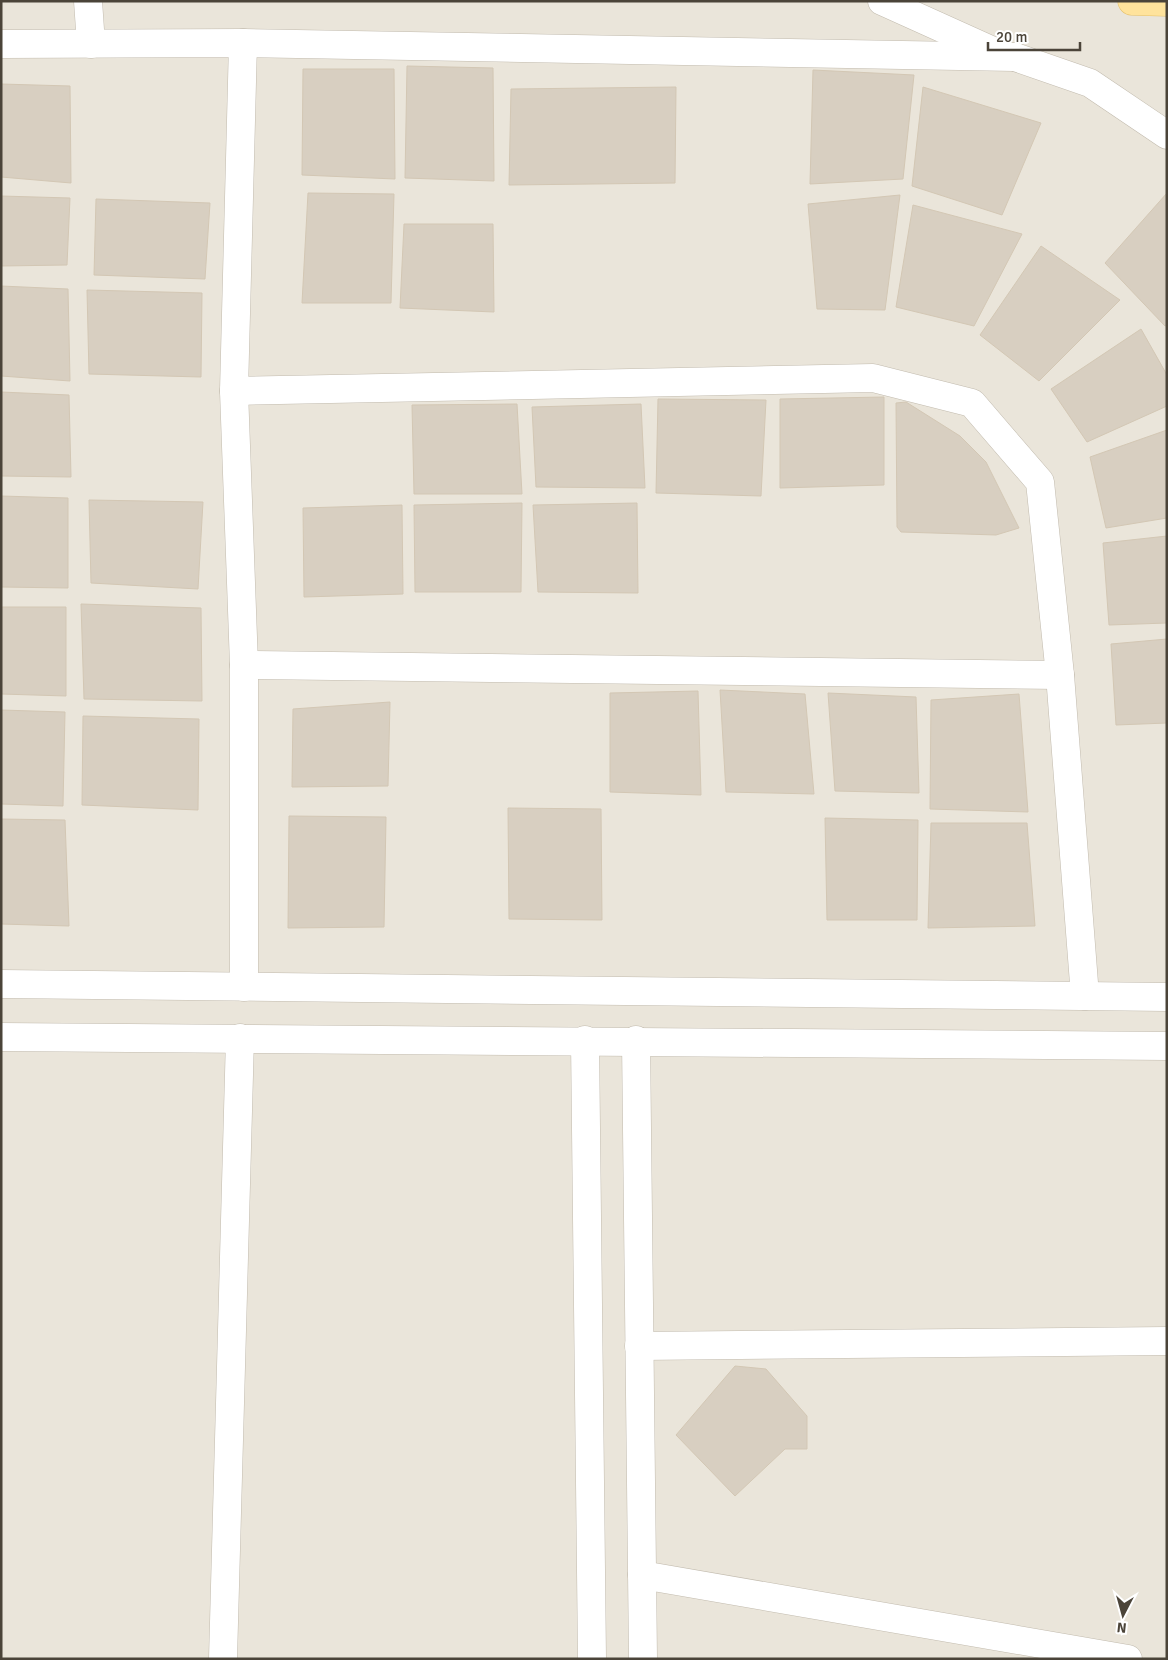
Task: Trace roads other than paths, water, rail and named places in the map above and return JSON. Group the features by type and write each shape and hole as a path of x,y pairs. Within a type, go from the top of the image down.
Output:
{"main road":[{"path":"1132,1 1167,2"}],"street":[{"path":"88,1 91,44"},
{"path":"882,1 1010,57 1090,84 1167,135"},
{"path":"243,43 234,391 244,665 244,987"},
{"path":"1,44 243,43 1010,57"},
{"path":"234,391 873,378 972,403 1040,482 1060,675 1085,996"},
{"path":"244,665 1060,675"},
{"path":"1,984 1167,997"},
{"path":"1,1038 636,1040 1167,1046"},
{"path":"223,1659 240,1038"},
{"path":"585,1040 592,1659"},
{"path":"636,1040 643,1659"},
{"path":"639,1346 1167,1341"},
{"path":"642,1574 1128,1659"}]}
